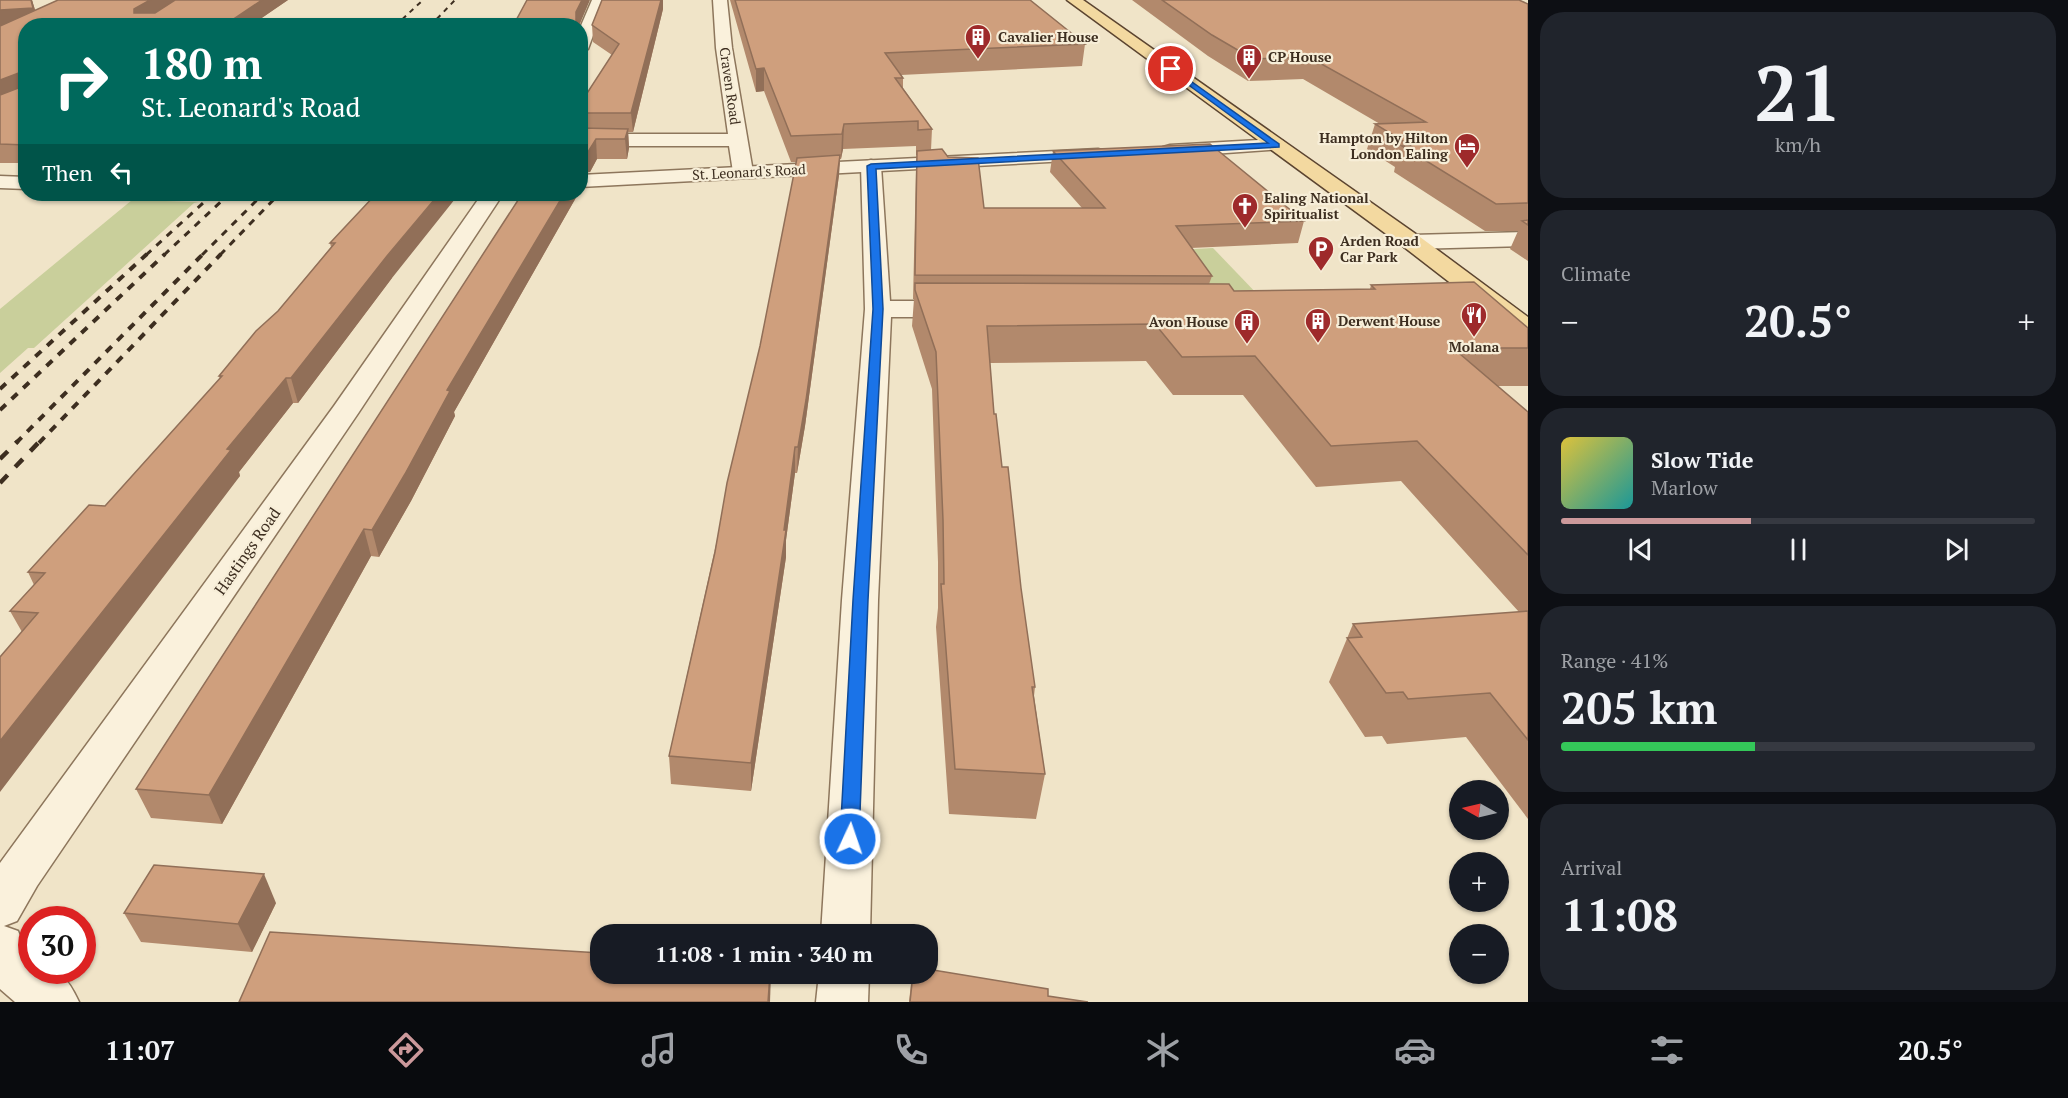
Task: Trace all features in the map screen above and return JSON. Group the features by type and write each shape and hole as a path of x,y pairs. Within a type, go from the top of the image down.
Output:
{"main road":[{"path":"1074,0 1412,242 1528,330"}],"street":[{"path":"588,28 599,0"},
{"name":"Craven Road","path":"720,0 743,172"},
{"path":"588,140 738,140"},
{"path":"1151,152 1276,145"},
{"name":"St. Leonard's Road","path":"588,181 1116,154"},
{"path":"845,924 861,588 878,309 871,166"},
{"path":"0,182 18,183"},
{"name":"Hastings Road","path":"0,906 20,872 344,412 487,201"},
{"path":"1412,242 1528,239"},
{"path":"1454,307 1498,307"},
{"path":"878,309 984,309"},
{"path":"0,946 5,961 53,1002"},
{"path":"842,1002 843,984"}],"green space":[{"path":"131,201 199,202 194,203 34,348 28,348 0,373 0,309"},
{"path":"1213,248 1260,297 1216,297 1178,250"}],"building":[{"path":"0,0 31,0 33,8 0,10"},
{"path":"58,0 150,0 134,9 134,13 155,13 175,0 262,0 235,18 18,18 18,73 0,80 0,26"},
{"path":"527,0 582,0 576,12 576,18 517,18"},
{"path":"602,0 661,0 631,113 588,113 588,92 619,44 592,25"},
{"path":"735,0 1030,0 1085,44 885,53 903,78 895,78 932,129 918,130 918,121 844,124 842,134 791,136 764,68 756,69"},
{"path":"1162,0 1519,0 1528,4 1528,203 1496,204 1402,146 1411,146 1375,124 1426,122 1309,57 1253,59 1212,35"},
{"path":"18,88 18,145 0,144 0,95"},
{"path":"588,128 628,129 625,139 596,139 588,152"},
{"path":"1210,144 1304,221 1176,226 1212,276 915,275 917,151 942,149 948,157 978,158 984,208 1105,208 1053,151"},
{"path":"840,155 806,400 798,447 795,447 784,530 786,530 751,763 669,756 715,552 727,483 760,346 797,158"},
{"path":"369,201 433,201 291,378 286,378 227,449 231,450 0,741 0,657 38,613 10,611 45,573 28,572 89,505 105,506 222,376 219,376 256,331 278,311 335,243 330,243"},
{"path":"517,201 560,201 447,390 450,391 372,530 364,529 209,795 136,789"},
{"path":"1474,282 1528,328 1528,348 1453,348 1528,412 1528,555 1417,441 1331,446 1255,356 1182,357 1155,324 987,326 994,414 996,414 1002,467 1008,467 1021,588 1035,687 1032,687 1045,774 955,769 941,584 944,584 943,520 936,352 915,290 915,283 1229,284 1234,291 1375,289 1371,285"},
{"path":"1528,611 1528,740 1490,693 1408,699 1403,692 1386,693 1347,638 1362,637 1353,624"},
{"path":"154,865 264,874 238,924 124,913"},
{"path":"270,932 590,952 590,984 769,984 768,1002 239,1002"},
{"path":"938,971 1048,989 1048,996 1088,1002 910,1002 912,984 938,984"}],"railway":[{"path":"404,18 423,0"},
{"path":"438,18 455,0"},
{"path":"146,255 205,201"},
{"path":"164,255 222,201"},
{"path":"203,254 256,201"},
{"path":"220,255 272,201"},
{"path":"0,389 147,254"},
{"path":"0,410 165,254"},
{"path":"16,443 203,254"},
{"path":"39,443 221,254"},
{"path":"0,483 40,441"},
{"path":"0,459 16,443"}],"place":[{"name":"Cavalier House","path":"978,60"},
{"name":"CP House","path":"1249,80"},
{"name":"Hampton by Hilton London Ealing","path":"1467,169"},
{"name":"Ealing National Spiritualist","path":"1245,229"},
{"name":"Arden Road Car Park","path":"1321,272"},
{"name":"Molana","path":"1474,338"},
{"name":"Derwent House","path":"1318,344"},
{"name":"Avon House","path":"1247,345"}],"route":[{"path":"850,839 860,600 878,309 871,166 1276,145 1171,69"}]}
